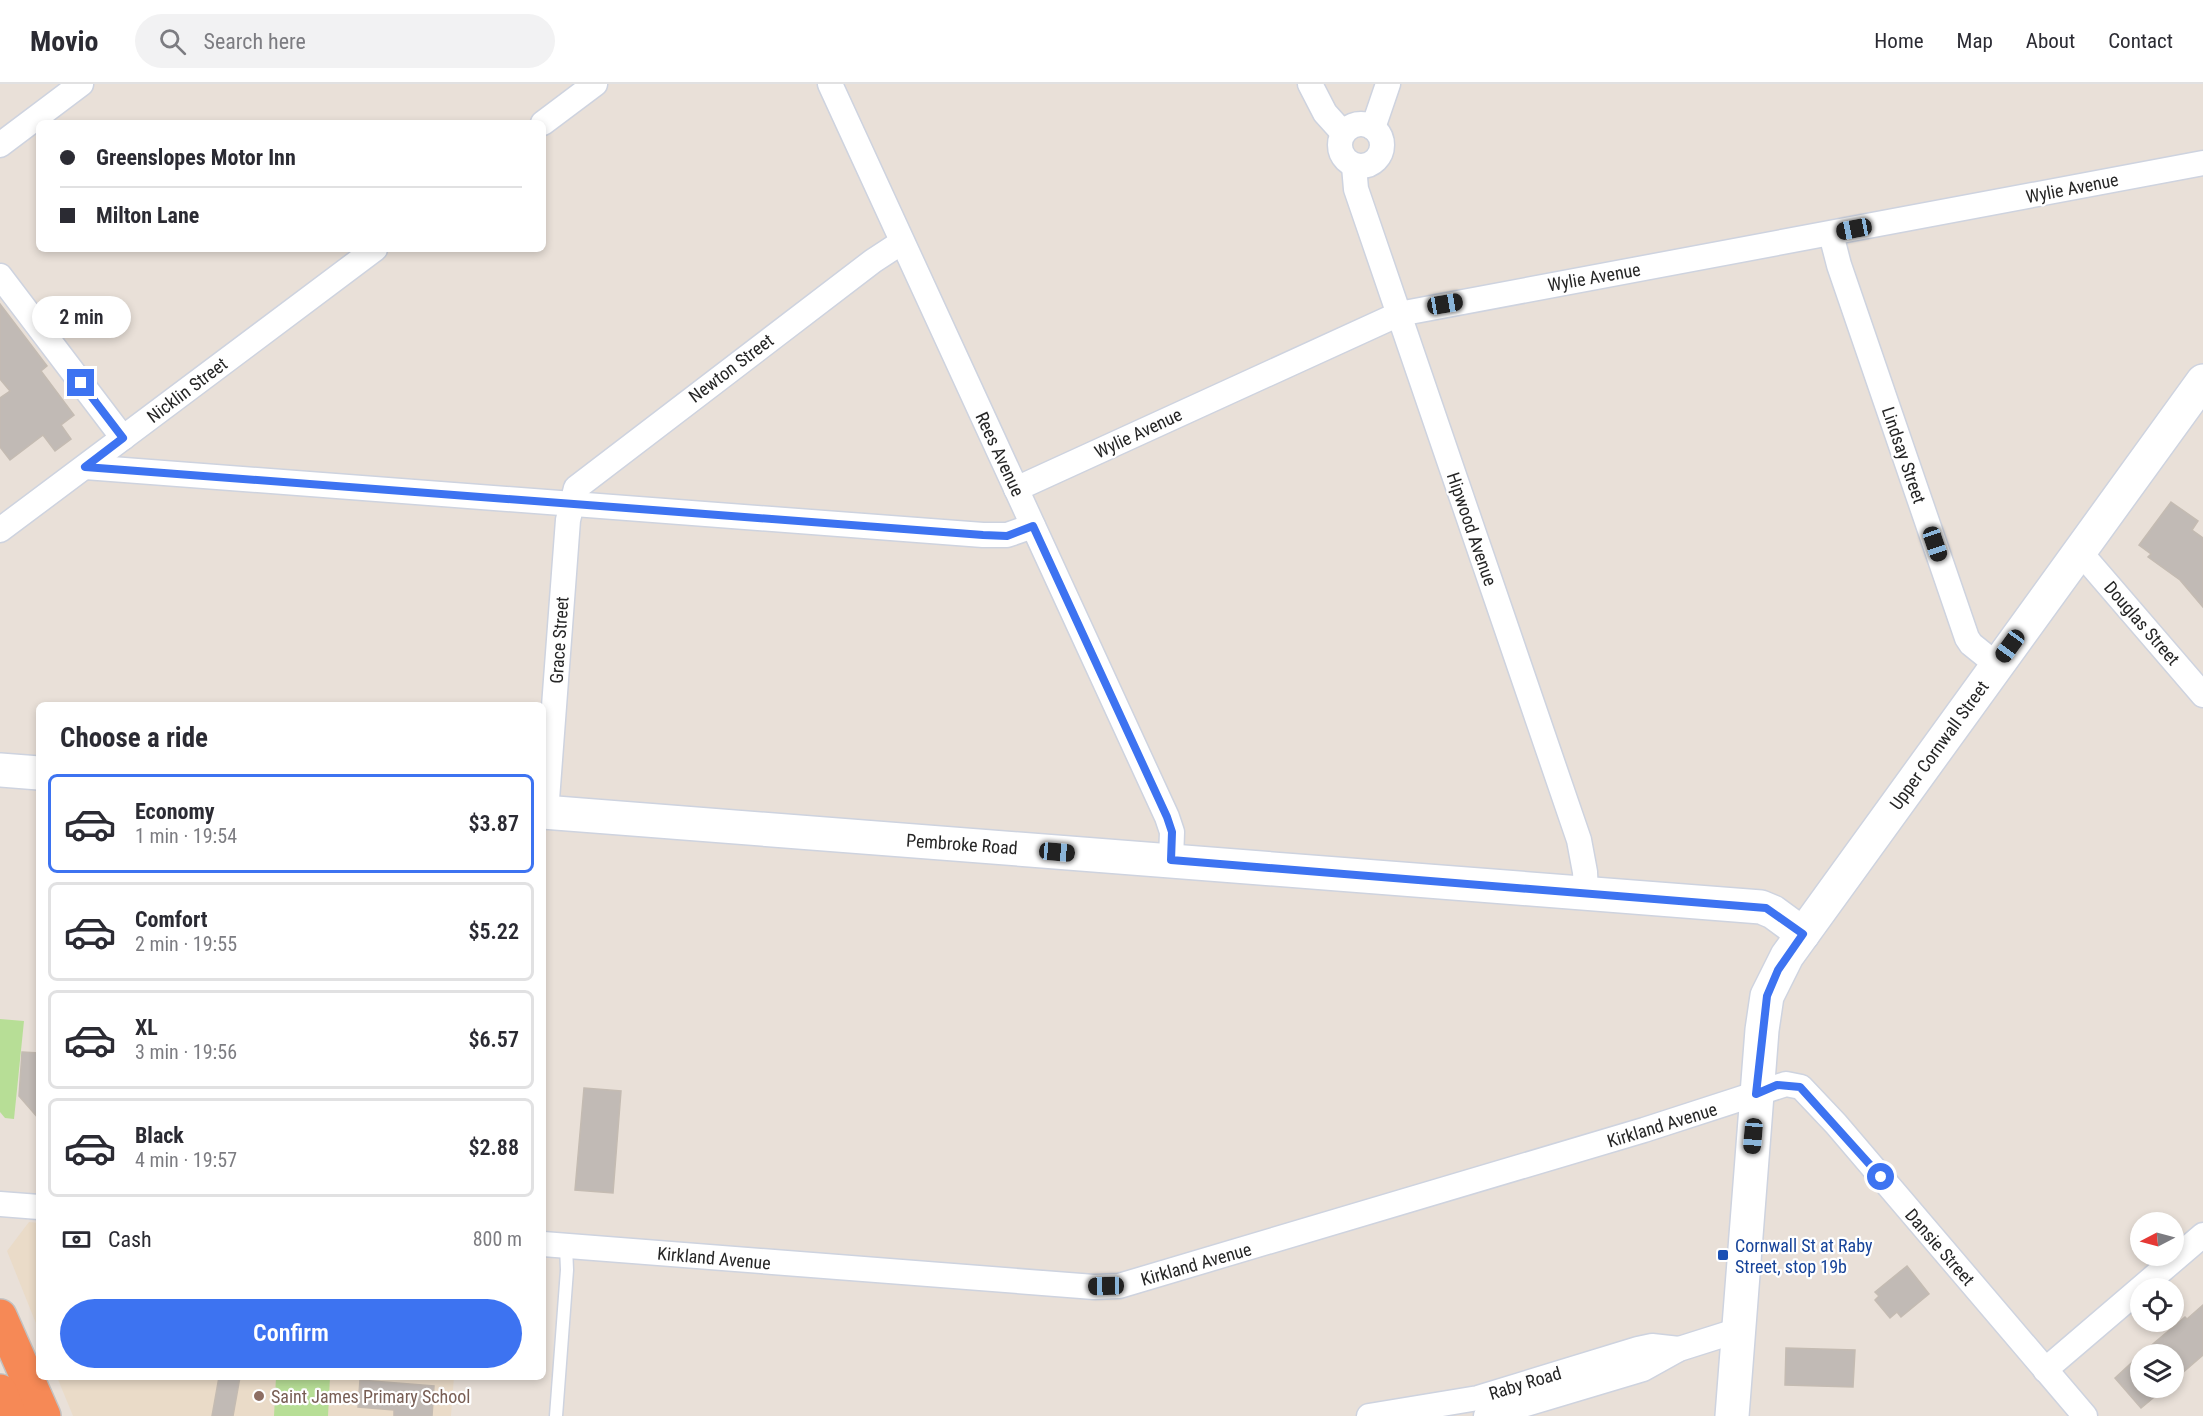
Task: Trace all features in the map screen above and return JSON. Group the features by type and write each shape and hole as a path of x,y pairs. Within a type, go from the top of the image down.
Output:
{"highway":[{"path":"0,1316 44,1416"},
{"path":"0,1391 10,1416"}],"street":[{"path":"4,134 81,84"},
{"path":"546,121 595,84"},
{"name":"Rees Avenue","path":"830,84 1167,817 1172,832 1171,860"},
{"path":"1310,84 1325,113 1343,134 1341,152 1354,166 1368,166 1378,158 1382,145 1378,133 1373,128 1360,124 1343,134"},
{"path":"1373,128 1388,84"},
{"name":"Wylie Avenue","path":"1016,489 1399,314 2203,164"},
{"name":"Hipwood Avenue","path":"1354,166 1356,189 1579,840 1586,872 1586,893"},
{"name":"Lindsay Street","path":"1831,234 1839,265 1967,638 1996,665"},
{"name":"Newton Street","path":"570,504 573,492 582,481 873,261 902,242"},
{"name":"Nicklin Street","path":"0,530 371,252"},
{"path":"0,276 123,438"},
{"name":"Upper Cornwall Street","path":"1732,1416 1756,1094 1767,996 1778,970 2203,381"},
{"path":"85,467 1001,536 1033,526"},
{"name":"Grace Street","path":"546,788 570,504"},
{"name":"Douglas Street","path":"2080,552 2203,695"},
{"path":"0,770 36,773"},
{"name":"Pembroke Road","path":"546,812 1761,907 1773,912 1803,934"},
{"name":"Dansie Street","path":"1756,1094 1777,1085 1800,1087 2085,1416"},
{"name":"Kirkland Avenue","path":"554,1245 1094,1287 1119,1286 1632,1134 1756,1094"},
{"path":"0,1204 36,1206"},
{"path":"2045,1370 2203,1235"},
{"name":"Raby Road","path":"1486,1416 1643,1369 1679,1349 1739,1330"},
{"name":"Raby Road","path":"1369,1416 1478,1398 1638,1349 1652,1346 1679,1349"}],"lane":[{"path":"554,1245 567,1270 556,1416"}],"shaded area":[{"path":"29,1222 36,1223 36,1324 7,1251"},
{"name":"Saint James Primary School","path":"58,1380 454,1380 451,1416 73,1416"}],"green space":[{"path":"0,1019 24,1021 14,1119 5,1118 0,1112"},
{"path":"276,1380 330,1380 328,1416 274,1416"}],"building":[{"path":"0,304 47,366 41,371 74,415 61,425 71,439 55,451 43,435 10,460 0,447 0,398 10,391 0,379"},
{"path":"2171,502 2198,521 2192,530 2203,538 2203,607 2180,580 2148,557 2151,554 2139,545"},
{"path":"22,1052 36,1053 36,1116 19,1096"},
{"path":"584,1088 621,1091 613,1193 575,1190"},
{"path":"1907,1266 1929,1294 1901,1317 1897,1312 1890,1318 1875,1300 1879,1296 1875,1292"},
{"path":"2203,1305 2203,1355 2184,1371 2184,1344 2153,1344 2167,1332 2184,1332 2184,1318 2187,1319"},
{"path":"1786,1348 1855,1350 1853,1387 1785,1385"},
{"path":"2130,1364 2130,1395 2115,1378"},
{"path":"218,1380 239,1380 233,1416 212,1416"},
{"path":"360,1380 434,1386 432,1416 394,1416 394,1410 358,1407"},
{"path":"2132,1398 2153,1398 2141,1408"}],"place":[{"name":"Cornwall St at Raby Street, stop 19b","path":"1723,1255"},
{"name":"Saint James Primary School","path":"259,1396"}],"route":[{"path":"81,383 123,438 85,467 983,535 1007,536 1033,526 1167,817 1172,832 1171,860 1766,908 1803,934 1778,970 1767,996 1756,1094 1777,1085 1800,1087 1836,1124 1881,1177"}]}
